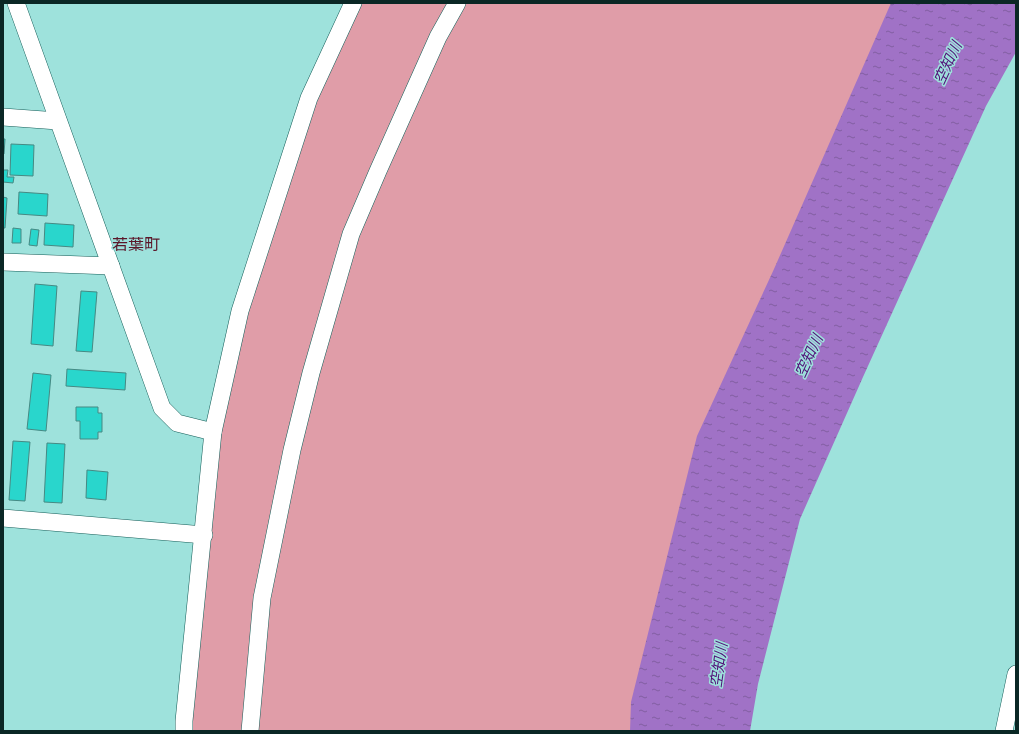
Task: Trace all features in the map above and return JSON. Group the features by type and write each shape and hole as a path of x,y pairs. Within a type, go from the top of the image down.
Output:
{"street":[{"path":"16,3 162,408 177,423 213,432"},
{"path":"184,731 213,432 240,311 309,98 353,3"},
{"path":"250,731 262,598 292,450 313,365 351,234 438,38 457,3"},
{"path":"3,117 58,121"},
{"path":"3,262 111,266"},
{"path":"3,518 204,535"},
{"path":"1004,731 1016,674"}],"shaded area":[{"path":"353,3 904,3 640,731 184,731 204,535 240,311"}],"water":[{"name":"空知川","path":"891,3 1016,3 1016,52 986,106 800,519 758,684 750,731 630,731 631,702 697,436 774,269"}],"building":[{"path":"3,139 5,139 4,154 3,154"},
{"path":"11,144 34,145 33,176 10,175"},
{"path":"3,170 8,170 7,177 14,177 13,183 3,182"},
{"path":"19,192 48,194 47,216 18,214"},
{"path":"3,197 7,198 5,228 3,228"},
{"path":"45,223 74,225 73,247 44,245"},
{"path":"13,228 21,229 21,243 12,243"},
{"path":"31,229 39,230 37,246 29,245"},
{"path":"35,284 57,286 53,346 31,344"},
{"path":"81,291 97,292 92,352 76,351"},
{"path":"67,369 126,373 125,390 66,386"},
{"path":"33,373 51,375 46,431 27,429"},
{"path":"76,407 98,407 98,413 102,413 102,432 98,432 98,439 80,439 80,421 76,421"},
{"path":"13,441 30,442 25,501 9,500"},
{"path":"47,443 65,444 62,503 44,502"},
{"path":"87,470 108,472 106,500 86,498"}],"district":[{"name":"若葉町","path":"136,244"}]}
